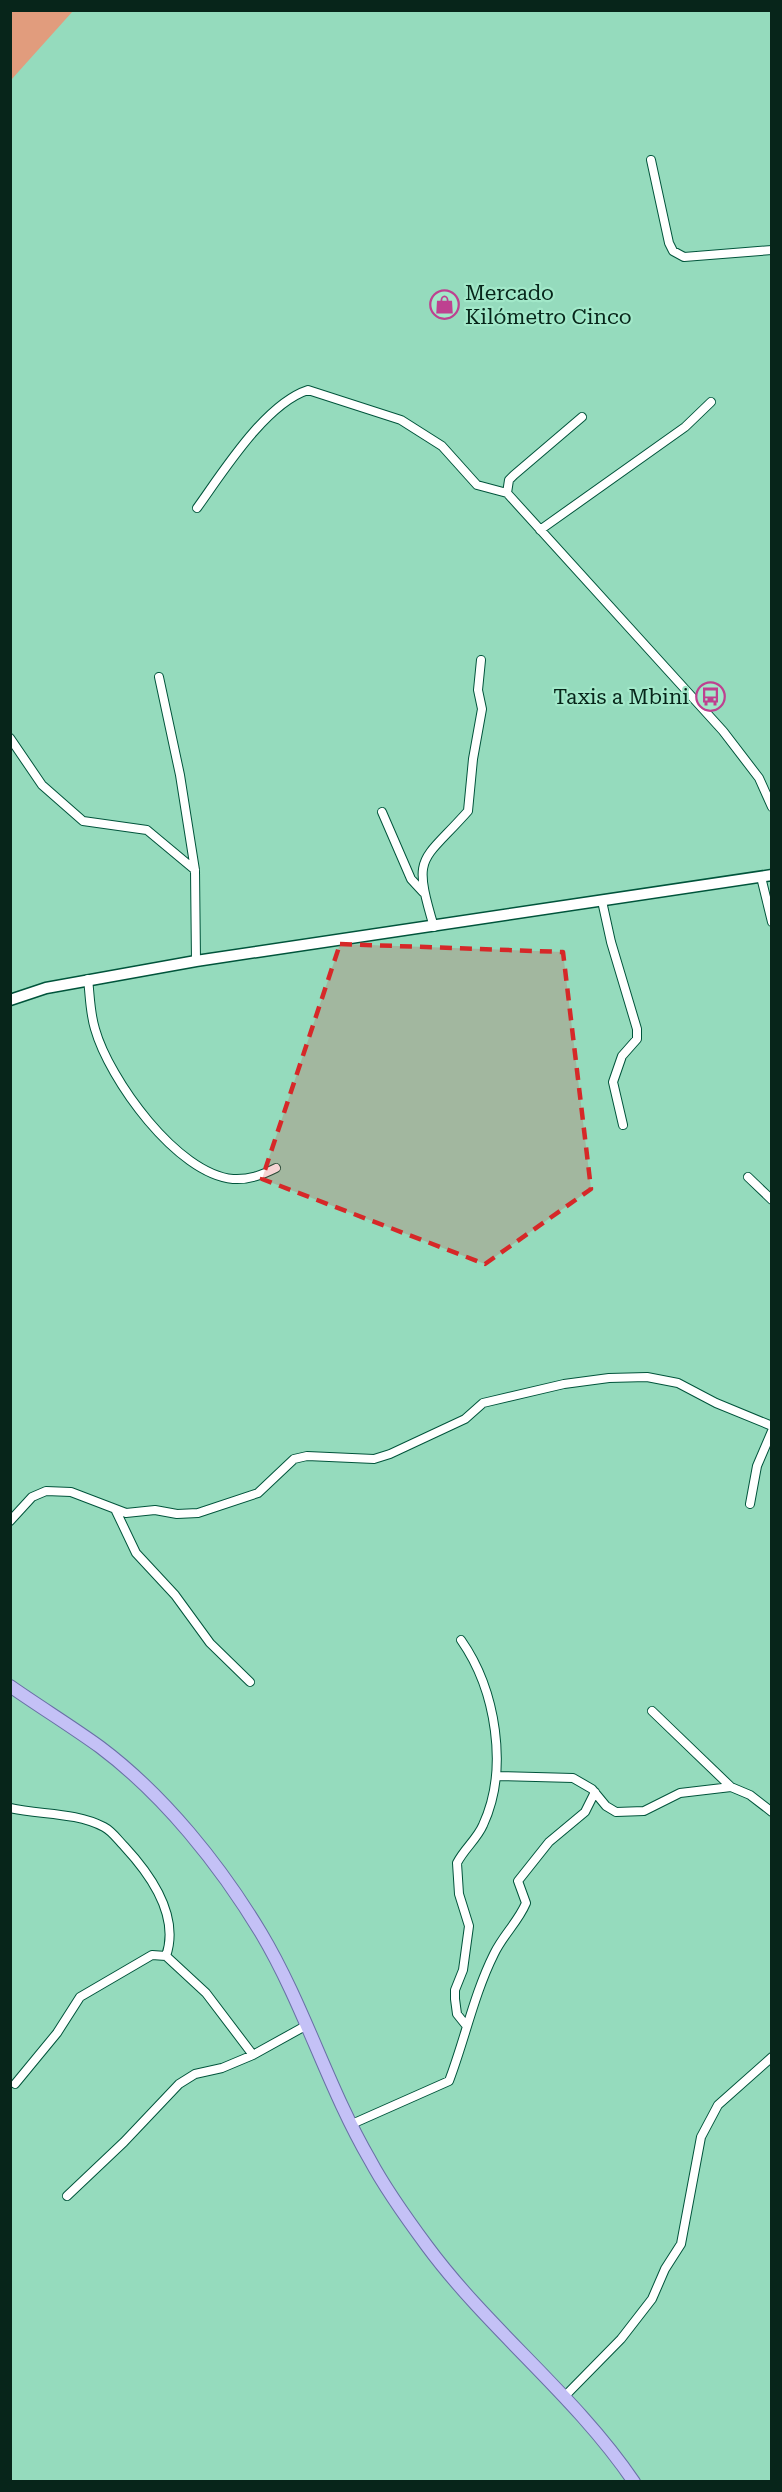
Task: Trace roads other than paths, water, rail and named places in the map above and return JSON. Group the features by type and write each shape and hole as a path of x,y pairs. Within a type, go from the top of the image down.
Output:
{"main road":[{"path":"10,1000 31,991 196,961 766,876"},
{"path":"10,1686 102,1748 153,1795 206,1853 261,1934 370,2160 427,2246 454,2279 619,2459 634,2481"}],"street":[{"path":"651,160 669,243 678,255 771,250"},
{"path":"197,508 251,434 289,400 308,390 401,420 442,446 477,485 507,493 723,731 759,778 771,807"},
{"path":"540,530 685,427 711,402"},
{"path":"507,493 509,480 582,417"},
{"path":"434,927 423,892 421,869 427,854 468,811 473,759 482,709 478,690 481,660"},
{"path":"159,677 180,775 195,870 196,961"},
{"path":"10,738 42,784 83,821 147,830 195,870"},
{"path":"382,812 411,879 423,892"},
{"path":"766,876 771,922"},
{"path":"602,901 611,942 637,1029 637,1039 622,1056 613,1082 623,1125"},
{"path":"88,980 94,1025 104,1052 140,1112 156,1131 181,1154 210,1173 231,1179 248,1179 276,1168"},
{"path":"748,1177 771,1200"},
{"path":"10,1521 32,1497 46,1491 71,1492 126,1514 155,1510 187,1515 198,1513 258,1492 294,1459 308,1456 374,1459 465,1419 483,1403 564,1384 609,1377 647,1377 678,1383 716,1403 771,1426"},
{"path":"750,1504 757,1466 771,1431"},
{"path":"116,1511 136,1553 176,1595 210,1643 250,1682"},
{"path":"461,1640 478,1669 497,1737 497,1776 482,1827 457,1863 459,1894 469,1926 463,1970 455,1990 457,2014 465,2024"},
{"path":"652,1711 731,1787 750,1795 771,1812"},
{"path":"497,1776 567,1776 595,1792 610,1810 633,1813 644,1811 680,1793 731,1787"},
{"path":"352,2124 449,2081 461,2049 465,2024 495,1951 517,1922 525,1906 525,1898 518,1888 518,1881 549,1842 585,1812 595,1792"},
{"path":"10,1808 54,1813 84,1820 105,1828 115,1837 150,1875 162,1900 171,1943 166,1956"},
{"path":"15,2084 57,2033 80,1997 152,1955 166,1956 206,1993 253,2055"},
{"path":"67,2196 124,2142 179,2084 195,2074 222,2068 253,2055 306,2025"},
{"path":"564,2397 621,2339 652,2300 665,2269 681,2244 701,2137 718,2105 771,2057"}],"place":[{"name":"Mercado Kilómetro Cinco","path":"444,305"},
{"name":"Taxis a Mbini","path":"710,697"}]}
